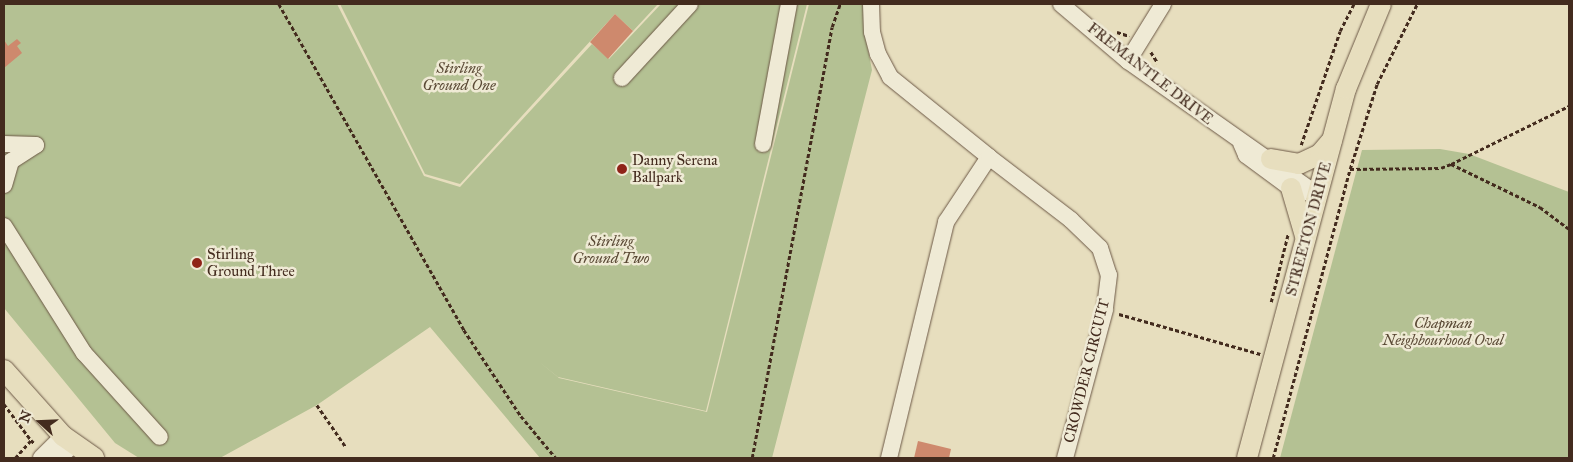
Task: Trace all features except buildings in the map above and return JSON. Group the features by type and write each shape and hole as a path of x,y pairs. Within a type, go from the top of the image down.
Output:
{"main road":[{"name":"STREETON DRIVE","path":"1247,458 1297,236 1316,201 1349,81 1382,4"},
{"path":"1271,160 1299,164 1320,154 1333,139"},
{"path":"1291,188 1297,236"},
{"path":"4,370 68,440 94,458"}],"street":[{"path":"622,78 690,4"},
{"path":"763,144 789,4"},
{"name":"CROWDER CIRCUIT","path":"871,4 872,32 890,78 1072,220 1100,248 1109,275 1105,310 1065,458"},
{"name":"FREMANTLE DRIVE","path":"1061,4 1128,61 1241,144 1252,146 1271,160 1316,201"},
{"path":"1128,61 1163,4"},
{"path":"4,144 36,145 11,161 4,185"},
{"name":"FREMANTLE DRIVE","path":"1241,144 1246,155 1291,188 1316,201"},
{"path":"889,458 946,222 989,156"},
{"path":"4,226 84,353 160,437"},
{"path":"41,458 68,440"},
{"path":"58,458 68,440"}],"path":[{"path":"279,4 464,330 522,416 556,458"},
{"path":"752,458 832,27 840,4"},
{"path":"1298,153 1340,31 1354,4"},
{"path":"1273,458 1350,169 1377,84 1417,4"},
{"path":"1114,30 1125,35 1137,34 1152,48 1151,57 1161,65"},
{"path":"1350,169 1441,168 1569,106"},
{"path":"1451,164 1540,207 1569,229"},
{"path":"1270,307 1297,236"},
{"path":"1105,310 1258,353"},
{"path":"1256,363 1261,344"},
{"path":"4,404 31,440"},
{"path":"317,405 346,447"}],"green space":[{"name":"Stirling Ground Two","path":"4,4 337,4 424,176 460,187 592,44 609,59 661,4 807,4 706,411 558,377 537,360 559,378 707,412 809,4 867,4 866,39 872,70 772,458 540,458 430,327 317,405 220,458 139,458 115,443 4,308"},
{"name":"Stirling Ground One","path":"340,4 658,4 633,31 615,14 460,184 425,174"},
{"name":"Chapman Neighbourhood Oval","path":"1440,149 1469,154 1569,192 1569,458 1280,458 1362,150"}],"place":[{"name":"Danny Serena Ballpark","path":"622,169"},
{"name":"Stirling Ground Three","path":"197,263"}]}
